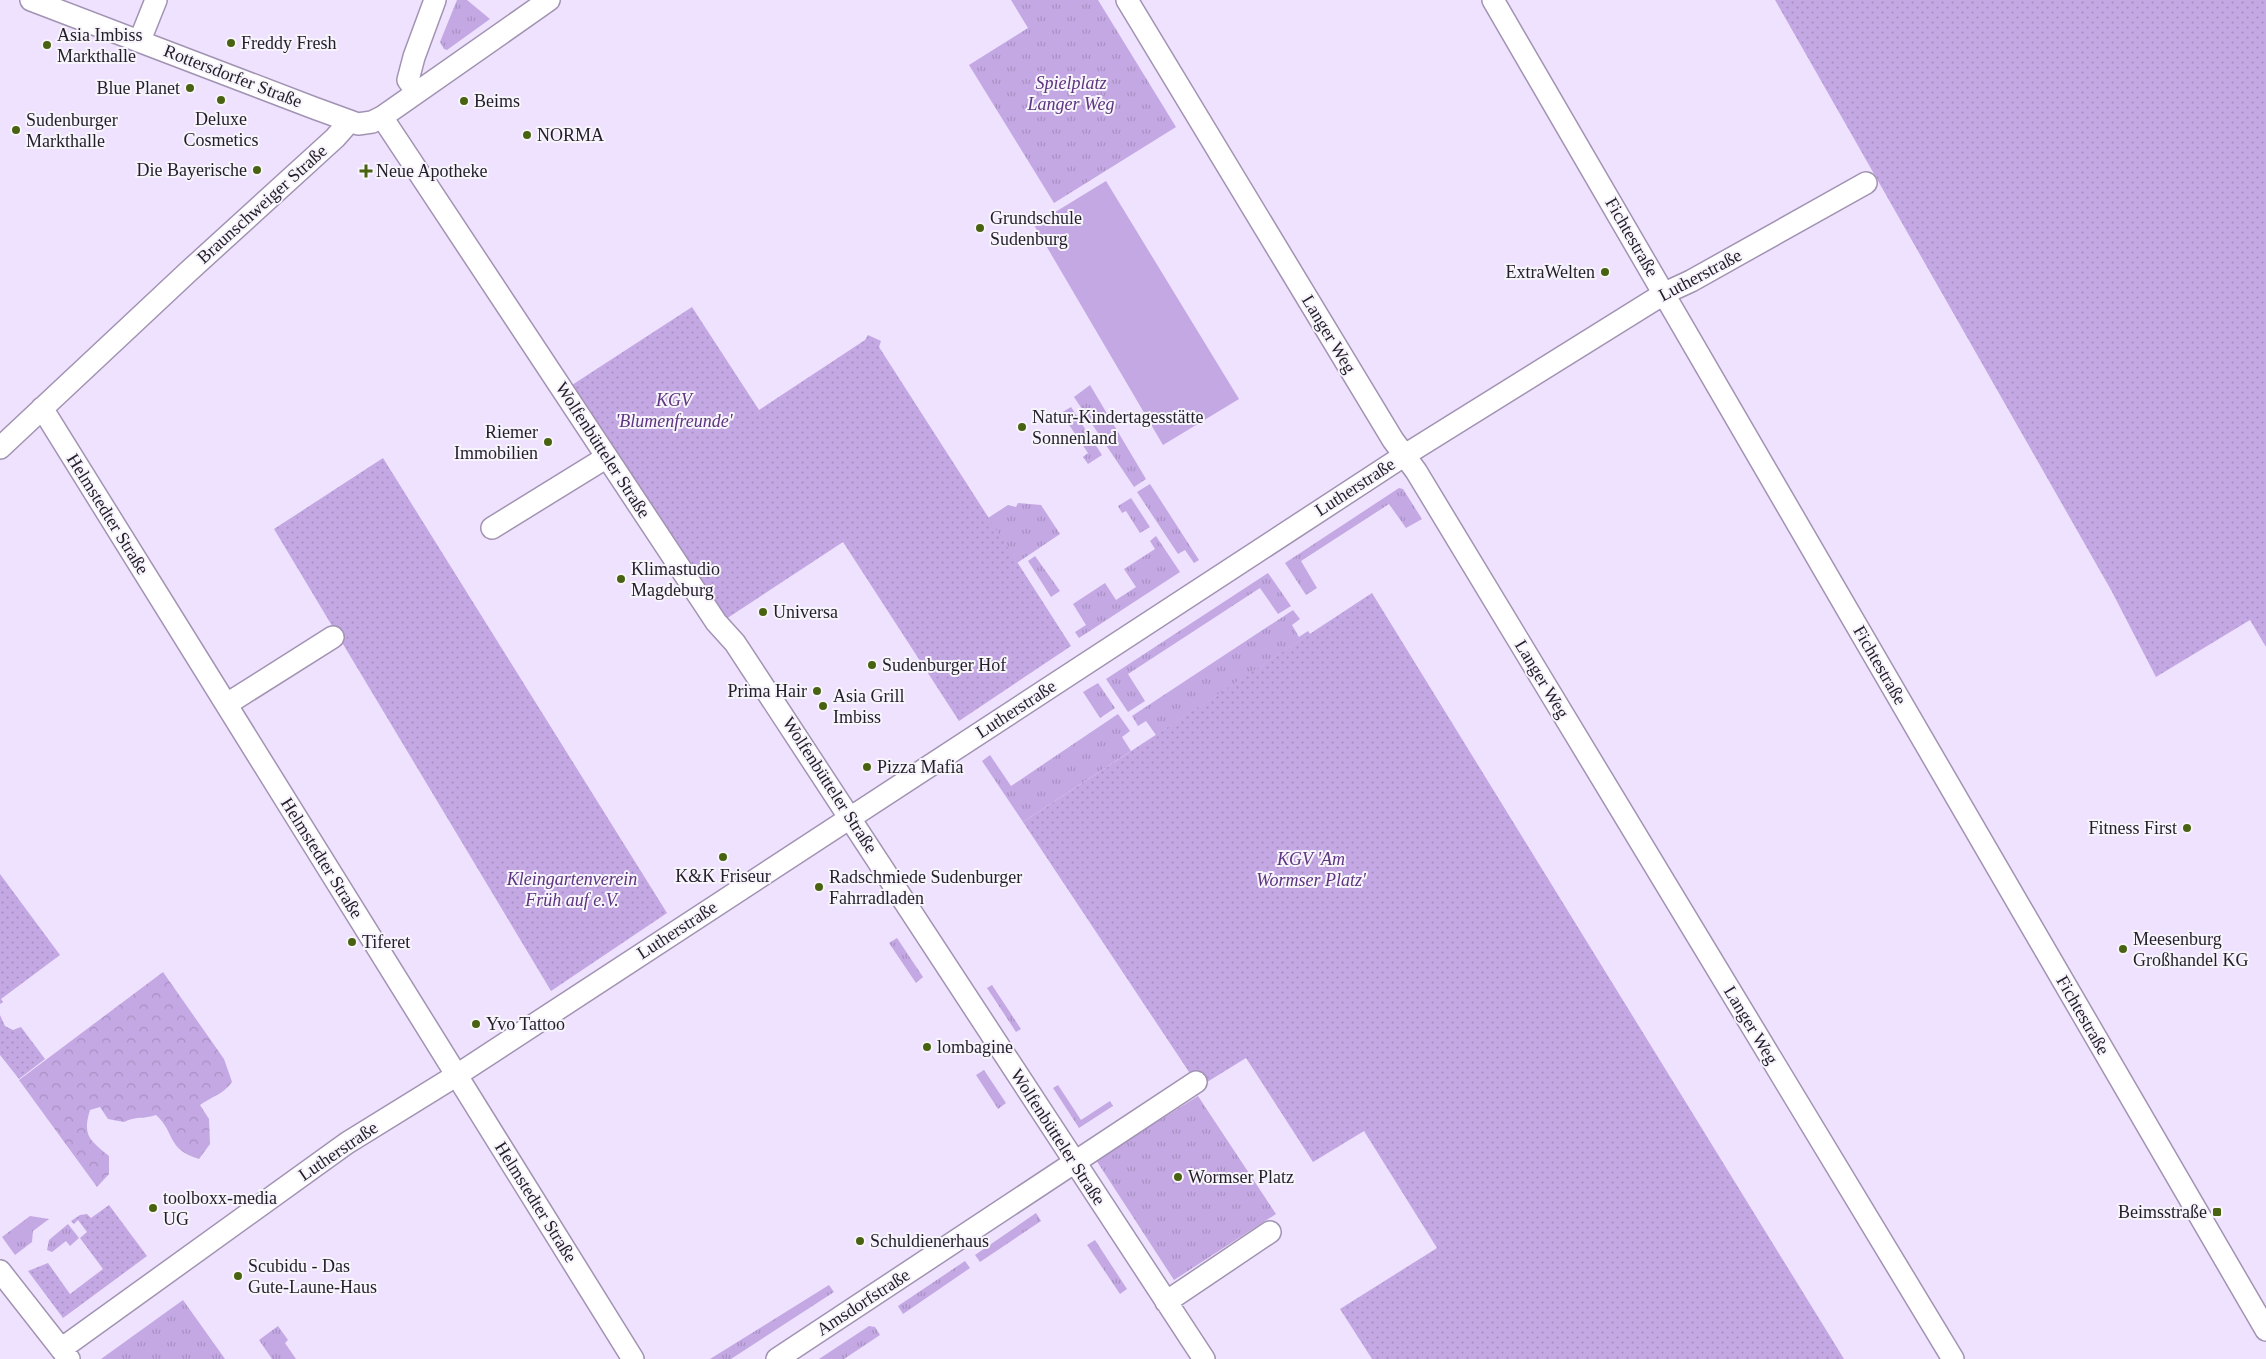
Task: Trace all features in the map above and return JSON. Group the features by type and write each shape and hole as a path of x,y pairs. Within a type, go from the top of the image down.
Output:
{"street":[{"name":"Rottersdorfer Straße","path":"32,0 350,122"},
{"path":"140,40 156,0"},
{"path":"416,91 408,80 414,57 435,0"},
{"path":"350,122 366,123 382,117 416,91 549,0"},
{"name":"Langer Weg","path":"1127,0 1953,1359"},
{"name":"Fichtestraße","path":"1493,0 2266,1330"},
{"name":"Wolfenbütteler Straße","path":"382,117 716,622 736,643 852,818 1074,1163 1204,1359"},
{"name":"Braunschweiger Straße","path":"0,448 350,122"},
{"name":"Lutherstraße","path":"65,1354 346,1144 457,1075 1405,455 1664,293 1866,183"},
{"name":"Helmstedter Straße","path":"42,408 633,1359"},
{"path":"492,528 607,457"},
{"path":"226,704 332,637"},
{"path":"1074,1163 1196,1082"},
{"name":"Amsdorfstraße","path":"777,1359 1074,1163"},
{"path":"1166,1302 1270,1232"},
{"path":"0,1271 65,1354"}],"green space":[{"path":"457,0 467,0 490,19 447,50 444,49 440,42"},
{"name":"Spielplatz Langer Weg","path":"1011,0 1098,0 1176,127 1054,203 969,65 1028,28"},
{"path":"1775,0 2266,0 2266,647 2250,620 2156,677 2111,590"},
{"path":"1106,181 1239,399 1163,445 1034,225"},
{"name":"KGV 'Blumenfreunde'","path":"692,307 759,410 865,340 868,335 881,341 879,347 1071,646 959,721 843,542 726,619 572,385"},
{"path":"1090,385 1146,479 1134,487 1074,397"},
{"path":"1071,407 1102,455 1088,464 1083,457 1088,453 1061,413"},
{"name":"Kleingartenverein Früh auf e.V.","path":"383,458 667,913 551,991 274,529"},
{"path":"1150,484 1199,560 1194,563 1185,550 1178,554 1137,492"},
{"path":"1399,488 1403,489 1422,519 1406,528 1389,504 1301,561 1317,588 1306,595 1285,563"},
{"path":"1131,498 1150,527 1140,533 1126,511 1122,513 1118,506"},
{"path":"1018,503 1041,505 1060,534 1017,563 988,518 1008,505 1016,507"},
{"path":"1156,536 1180,572 1079,638 1075,632 1086,625 1073,604 1105,583 1116,600 1136,587 1124,569 1155,549 1150,541"},
{"path":"1035,556 1060,591 1051,597 1028,561"},
{"path":"1268,573 1291,606 1278,614 1260,588 1128,674 1145,701 1128,712 1106,679"},
{"name":"KGV 'Am Wormser Platz'","path":"1372,593 1844,1359 1372,1359 1340,1309 1437,1248 1364,1131 1313,1162 1246,1058 1199,1087 1023,822"},
{"path":"1293,610 1300,619 1292,625 1299,637 1308,631 1310,634 1156,735 1146,721 1138,726 1132,716"},
{"path":"1098,683 1115,708 1100,718 1083,692"},
{"path":"1118,714 1130,731 1122,737 1131,751 1023,822 982,761 990,755 1011,786"},
{"path":"0,874 60,955 1,999 3,1002 0,1004"},
{"path":"897,938 923,977 916,983 889,943"},
{"path":"163,972 224,1059 232,1082 221,1092 200,1105 209,1119 210,1144 199,1159 188,1155 176,1145 167,1128 156,1115 124,1122 108,1119 100,1107 90,1110 87,1126 89,1137 109,1156 109,1174 97,1187 19,1080"},
{"path":"992,985 1021,1029 1016,1032 987,988"},
{"path":"0,1015 5,1026 13,1030 21,1027 45,1059 19,1079 0,1055"},
{"path":"984,1070 1006,1103 998,1109 976,1075"},
{"path":"1058,1085 1081,1120 1110,1101 1113,1106 1079,1128 1053,1088"},
{"name":"Wormser Platz","path":"1198,1096 1276,1214 1174,1280 1096,1160"},
{"path":"109,1205 147,1256 63,1318 28,1271 48,1263 70,1294 103,1269 80,1238 87,1232 78,1220 74,1224 71,1221 80,1215 87,1214 91,1218"},
{"path":"1036,1213 1041,1221 980,1262 975,1255"},
{"path":"30,1216 49,1219 33,1231 32,1242 15,1255 2,1237"},
{"path":"68,1224 79,1238 70,1246 66,1241 52,1252 47,1250 49,1240"},
{"path":"1095,1240 1127,1289 1120,1294 1087,1245"},
{"path":"965,1261 970,1268 903,1314 898,1306"},
{"path":"829,1285 834,1292 731,1359 710,1359"},
{"path":"183,1300 225,1359 101,1359"},
{"path":"278,1326 288,1340 285,1343 296,1359 272,1359 259,1340"},
{"path":"869,1326 875,1327 880,1335 844,1359 819,1359"}],"place":[{"name":"Freddy Fresh","path":"231,43"},
{"name":"Asia Imbiss Markthalle","path":"47,45"},
{"name":"Blue Planet","path":"190,88"},
{"name":"Deluxe Cosmetics","path":"221,100"},
{"name":"Beims","path":"464,101"},
{"name":"Sudenburger Markthalle","path":"16,130"},
{"name":"NORMA","path":"527,135"},
{"name":"Die Bayerische","path":"257,170"},
{"name":"Neue Apotheke","path":"366,171"},
{"name":"Grundschule Sudenburg","path":"980,228"},
{"name":"ExtraWelten","path":"1605,272"},
{"name":"Natur-Kindertagesstätte Sonnenland","path":"1022,427"},
{"name":"Riemer Immobilien","path":"548,442"},
{"name":"Klimastudio Magdeburg","path":"621,579"},
{"name":"Universa","path":"763,612"},
{"name":"Sudenburger Hof","path":"872,665"},
{"name":"Prima Hair","path":"817,691"},
{"name":"Asia Grill Imbiss","path":"823,706"},
{"name":"Pizza Mafia","path":"867,767"},
{"name":"Fitness First","path":"2187,828"},
{"name":"K&K Friseur","path":"723,857"},
{"name":"Radschmiede Sudenburger Fahrradladen","path":"819,887"},
{"name":"Tiferet","path":"352,942"},
{"name":"Meesenburg Großhandel KG","path":"2123,949"},
{"name":"Yvo Tattoo","path":"476,1024"},
{"name":"lombagine","path":"927,1047"},
{"name":"Wormser Platz","path":"1178,1177"},
{"name":"toolboxx-media UG","path":"153,1208"},
{"name":"Beimsstraße","path":"2217,1212"},
{"name":"Schuldienerhaus","path":"860,1241"},
{"name":"Scubidu - Das Gute-Laune-Haus","path":"238,1276"}]}
